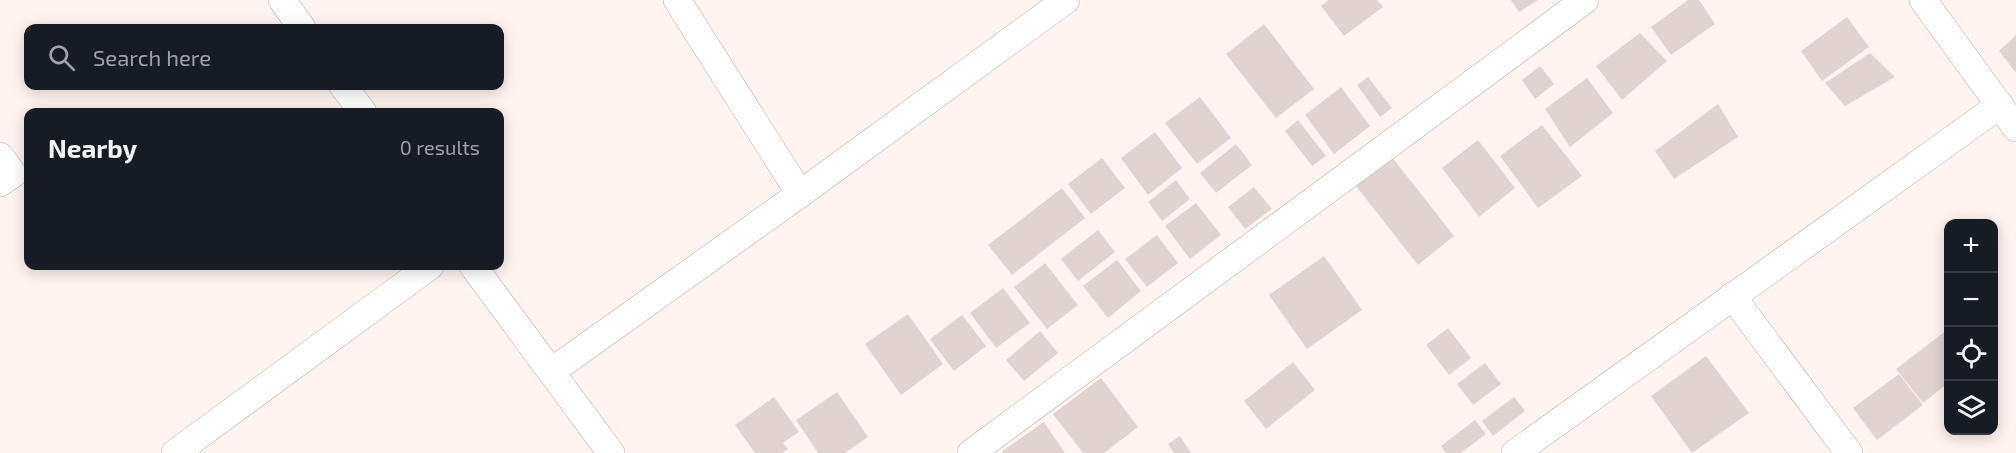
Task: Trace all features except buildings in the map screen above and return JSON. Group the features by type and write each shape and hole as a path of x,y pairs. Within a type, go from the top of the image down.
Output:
{"street":[{"path":"282,0 299,24"},
{"path":"677,0 800,194"},
{"path":"552,371 800,194 1036,9 1066,0"},
{"path":"970,453 1585,0"},
{"path":"1923,0 2016,128"},
{"path":"346,90 360,108"},
{"path":"1515,453 2000,105"},
{"path":"0,156 13,174 0,183"},
{"path":"175,453 425,270"},
{"path":"476,270 611,453"},
{"path":"1732,296 1849,453"}]}
